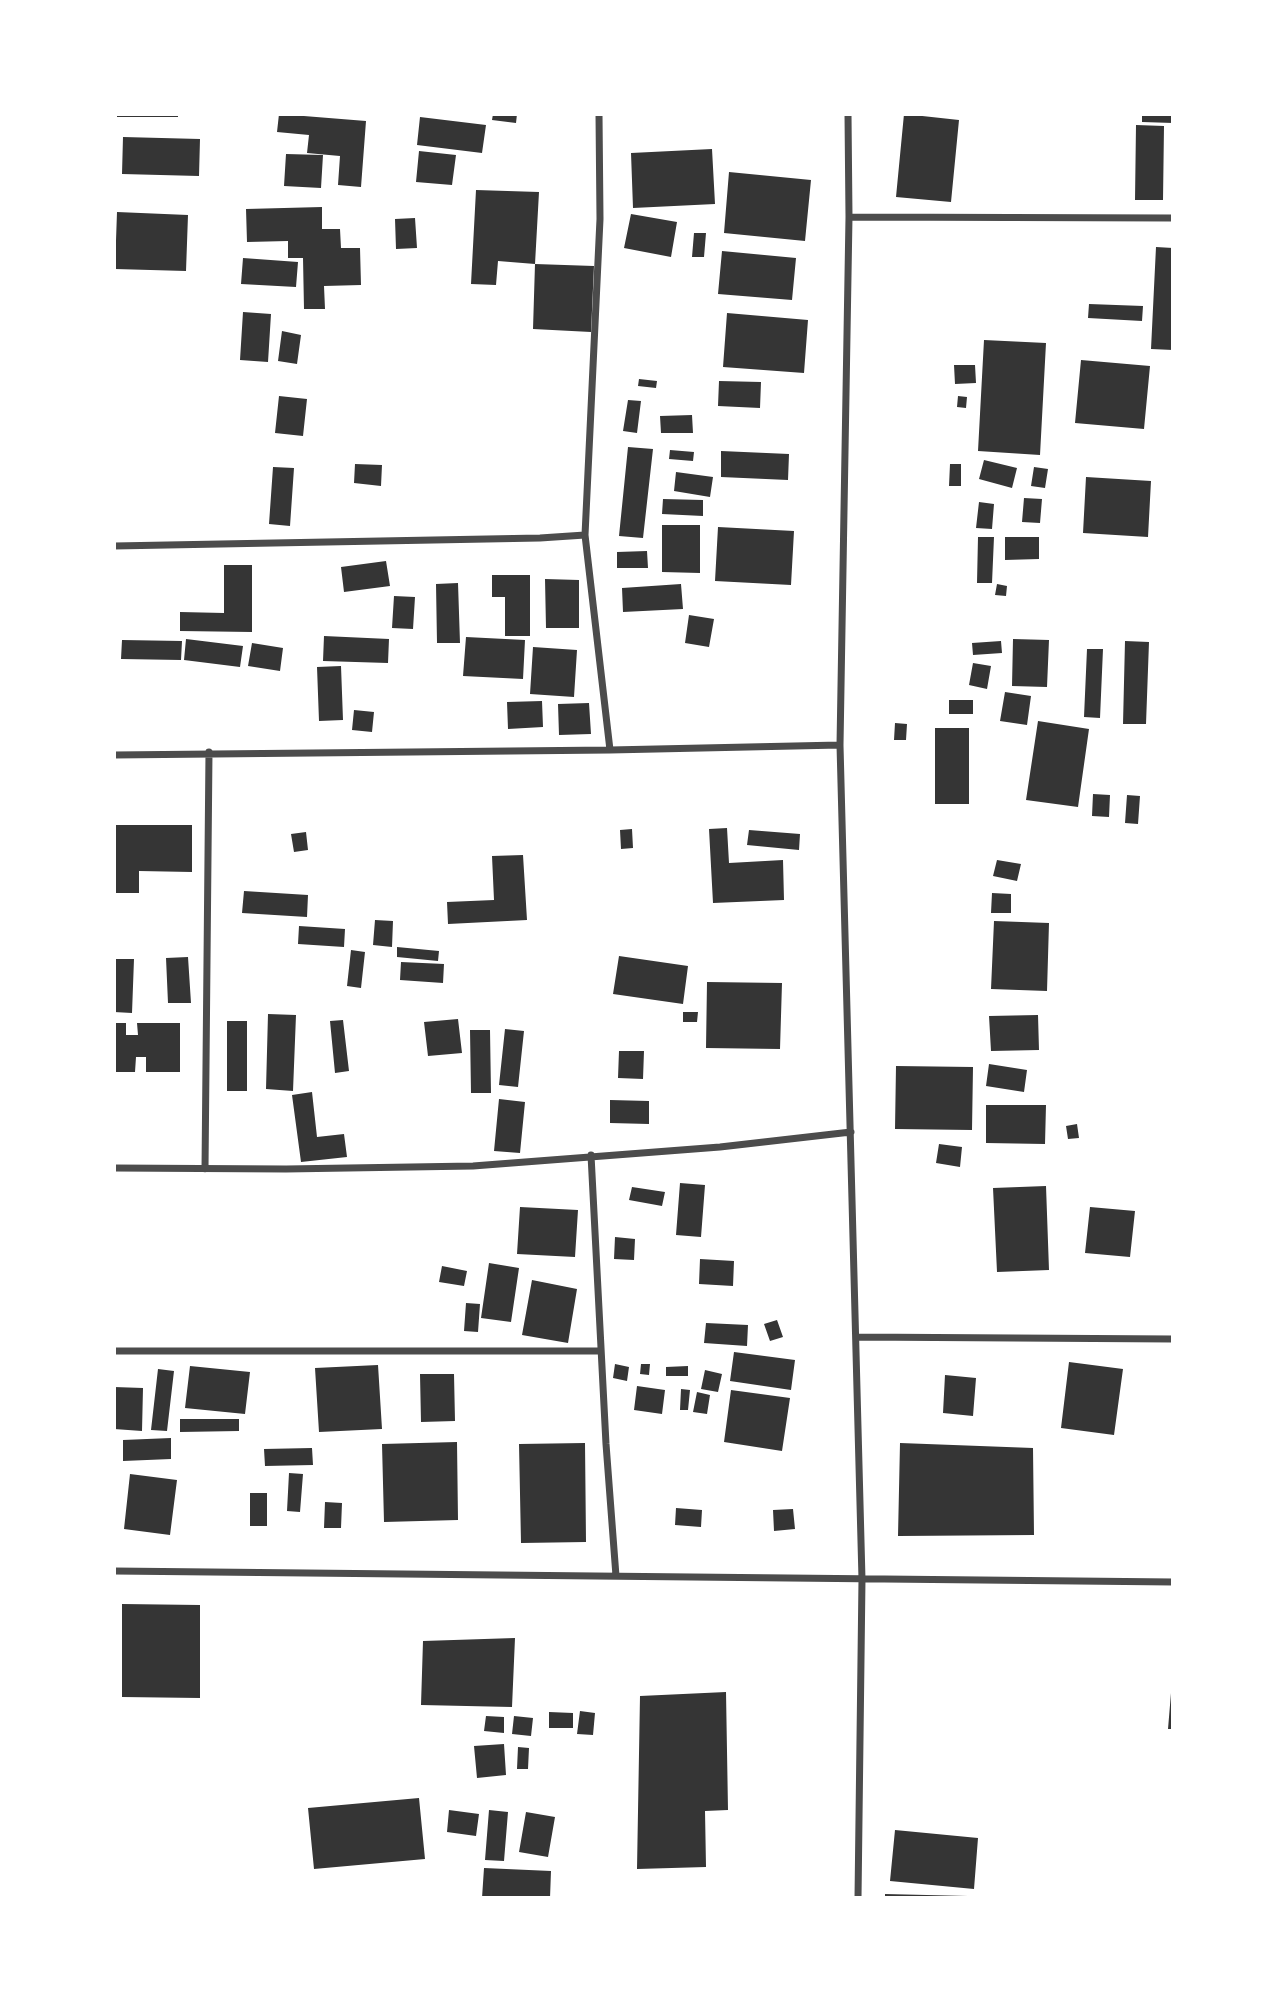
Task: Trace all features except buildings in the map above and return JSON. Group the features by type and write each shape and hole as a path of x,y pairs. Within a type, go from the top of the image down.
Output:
{"street":[{"path":"599,114 600,219 585,535 610,750"},
{"path":"848,114 849,217 841,745 862,1579 858,1898"},
{"path":"849,217 1173,218"},
{"path":"114,546 526,539 585,535"},
{"path":"114,755 841,745"},
{"path":"205,1169 209,752"},
{"path":"114,1168 473,1166 720,1147 851,1132"},
{"path":"591,1155 616,1576"},
{"path":"856,1337 1173,1339"},
{"path":"114,1351 601,1351"},
{"path":"114,1571 1173,1582"}]}
